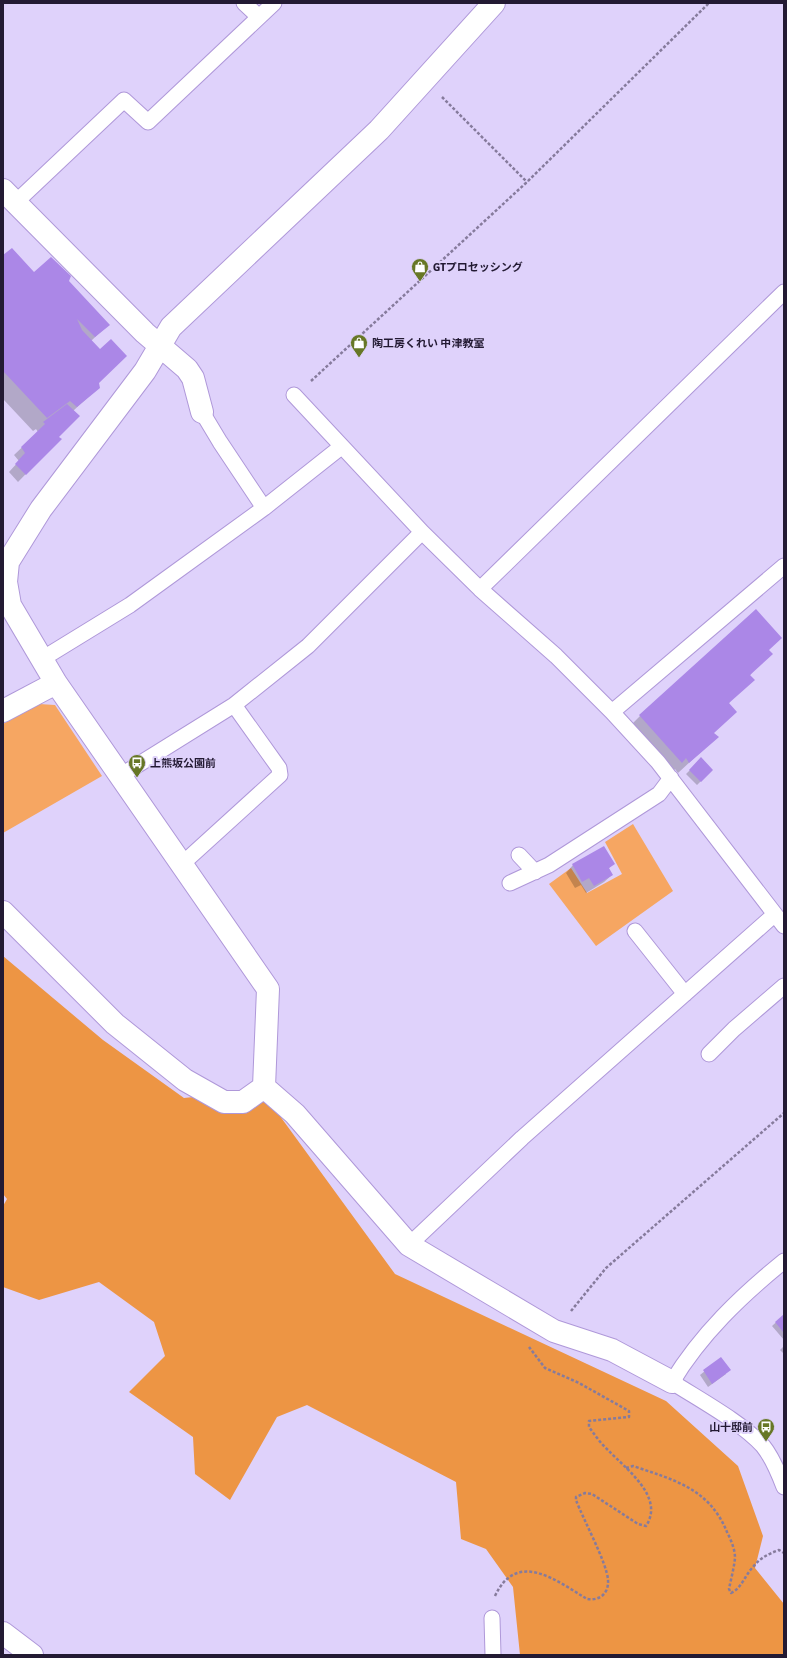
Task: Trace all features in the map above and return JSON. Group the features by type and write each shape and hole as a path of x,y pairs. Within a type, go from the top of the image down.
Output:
{"street":[{"path":"264,1087 268,989 56,683 10,605 6,582 10,551 145,371 171,327 379,130 494,3"},
{"path":"9,196 145,333 161,345 187,369 193,378 202,412"},
{"path":"3,711 56,683"},
{"path":"3,912 115,1024 185,1080 224,1102 244,1102 264,1087"},
{"path":"264,1087 295,1114 409,1245 554,1331 612,1350 672,1382"},
{"path":"3,1633 32,1655"}],"lane":[{"path":"244,3 259,17"},
{"path":"9,196 124,100 148,122 274,3"},
{"path":"480,589 784,292"},
{"path":"294,395 340,447 422,532 480,589 556,656 612,712 671,778 774,915 784,926"},
{"path":"202,412 264,508"},
{"path":"42,659 130,605 264,508 340,447"},
{"path":"120,776 234,705 308,646 422,532"},
{"path":"612,712 784,566"},
{"path":"181,865 280,775 279,768 234,705"},
{"path":"510,883 550,865 659,794 671,778"},
{"path":"519,855 535,872"},
{"path":"409,1245 522,1138 774,915"},
{"path":"635,932 685,994"},
{"path":"709,1054 734,1028 784,986"},
{"path":"784,1261 750,1289 717,1321 681,1367 672,1382 731,1419 763,1446 778,1472 784,1487"},
{"path":"492,1618 493,1655"}],"path":[{"path":"294,395 302,390 527,182 709,3"},
{"path":"425,80 527,182"},
{"path":"554,1331 606,1268 784,1113"},
{"path":"492,1618 491,1606 497,1592 505,1580 518,1574 533,1570 544,1574 587,1599 593,1600 602,1597 607,1591 608,1580 576,1497 584,1493 592,1494 638,1524 646,1526 650,1519 650,1499 643,1486 607,1449 589,1427 589,1422 629,1417 629,1411 579,1384 545,1368 528,1346"},
{"path":"626,1468 633,1466 679,1482 702,1495 721,1516 733,1545 735,1557 729,1589 731,1593 737,1590 752,1567 766,1554 778,1550 784,1553"}],"shaded area":[{"path":"39,704 55,705 102,776 3,833 3,724"},
{"path":"633,824 673,891 596,946 549,884 571,868 587,893 622,874 605,842"},
{"path":"3,956 103,1040 184,1098 261,1090 395,1274 666,1401 738,1466 763,1536 755,1568 784,1604 784,1655 520,1655 513,1587 486,1549 461,1539 456,1482 307,1405 277,1417 230,1500 195,1474 193,1437 129,1392 165,1356 154,1322 99,1282 39,1300 3,1287 3,1206 7,1199 3,1194"}],"building":[{"path":"12,248 34,272 51,257 71,276 69,281 110,325 95,337 77,319 82,330 100,349 111,339 127,356 99,383 100,388 77,407 70,401 47,418 3,371 3,255"},
{"path":"67,404 80,416 59,437 62,439 26,475 15,464 25,453 21,447 45,424 43,422"},
{"path":"756,609 782,638 769,650 773,654 750,675 755,680 729,703 737,712 714,733 719,737 689,763 686,758 682,763 639,715"},
{"path":"701,757 713,770 701,782 689,770"},
{"path":"604,846 615,864 609,868 613,875 594,886 589,878 582,882 572,864"},
{"path":"784,1314 784,1333 775,1322"},
{"path":"721,1357 731,1370 712,1384 703,1370"}],"place":[{"name":"GTプロセッシング","path":"420,282"},
{"name":"陶工房くれい 中津教室","path":"359,358"},
{"name":"上熊坂公園前","path":"137,778"},
{"name":"山十邸前","path":"766,1442"}]}
